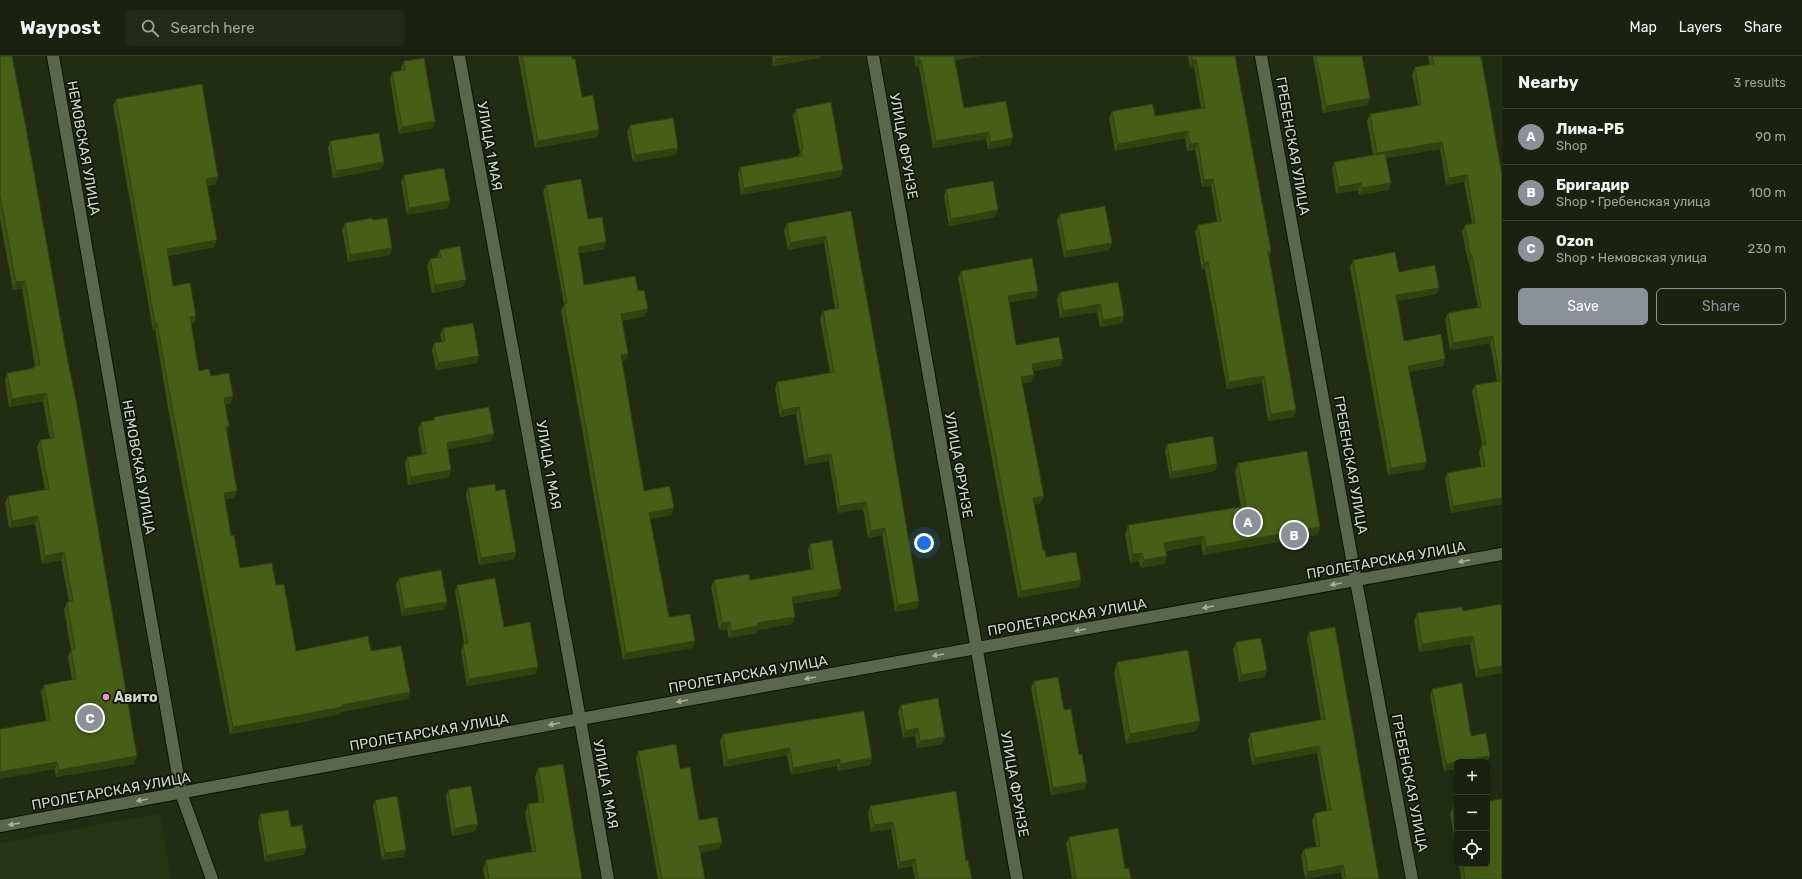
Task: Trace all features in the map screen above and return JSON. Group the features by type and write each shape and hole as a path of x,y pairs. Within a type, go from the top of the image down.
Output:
{"street":[{"name":"НЕМОВСКАЯ УЛИЦА","path":"53,56 181,793 212,879"},
{"name":"УЛИЦА 1 МАЯ","path":"459,56 608,879"},
{"name":"УЛИЦА ФРУНЗЕ","path":"873,56 1017,879"},
{"name":"ГРЕБЕНСКАЯ УЛИЦА","path":"1261,56 1356,581 1412,879"},
{"name":"ПРОЛЕТАРСКАЯ УЛИЦА","path":"0,826 580,719 1502,554"}],"shaded area":[{"path":"161,813 171,879 0,879 0,843"}],"building":[{"path":"0,56 12,56 76,400 137,756 59,770 57,762 0,772 0,729 50,720 44,685 76,679 71,650 75,649 67,602 73,601 64,552 45,556 38,516 12,521 8,496 49,489 40,440 54,438 46,393 12,399 7,373 34,368 34,366 40,365 25,281 16,282 0,196"},
{"path":"522,56 572,56 572,59 575,59 582,97 593,95 599,130 538,141"},
{"path":"775,56 795,56 776,59"},
{"path":"918,56 954,56 964,108 1006,101 1013,138 990,142 989,132 936,141 921,60 918,60"},
{"path":"1192,56 1235,56 1271,251 1268,251 1296,410 1271,414 1264,376 1229,382 1208,262 1204,263 1198,225 1221,221 1213,179 1204,180 1198,143 1190,144 1188,131 1118,144 1112,111 1153,104 1155,116 1205,108 1196,60 1192,60"},
{"path":"1316,56 1362,56 1370,98 1326,106"},
{"path":"1432,56 1481,56 1502,175 1502,498 1453,506 1447,473 1485,466 1481,445 1486,445 1475,385 1500,381 1493,336 1453,343 1448,313 1481,307 1465,225 1475,223 1467,175 1449,178 1442,142 1377,153 1370,114 1421,105 1415,67 1434,64"},
{"path":"424,58 435,121 402,127 392,72 405,70 404,61"},
{"path":"202,84 218,177 206,179 217,240 167,249 173,286 190,283 196,316 190,317 199,371 209,369 211,376 229,373 233,396 224,398 229,426 226,427 237,491 224,493 231,536 234,535 240,568 272,563 276,585 284,584 296,651 368,636 371,651 401,646 410,692 342,705 342,707 233,727 157,323 155,323 116,99"},
{"path":"831,102 843,170 744,188 740,167 802,156 801,150 803,149 796,109"},
{"path":"673,118 678,148 635,155 630,125"},
{"path":"379,133 384,162 336,171 330,141"},
{"path":"1385,153 1391,183 1362,188 1361,183 1339,187 1334,162"},
{"path":"444,168 450,201 409,208 404,175"},
{"path":"581,179 588,219 602,217 606,242 578,247 584,285 635,276 638,291 644,290 648,309 621,314 628,354 621,355 644,491 670,486 674,508 649,513 669,617 690,614 695,641 626,653 564,304 567,303 546,185"},
{"path":"993,181 998,210 951,219 946,189"},
{"path":"1105,206 1112,243 1066,251 1060,214"},
{"path":"851,211 919,601 898,605 885,528 871,531 866,502 840,506 831,454 808,458 799,407 782,410 777,382 834,372 823,311 839,308 826,236 790,243 787,223"},
{"path":"372,218 373,220 387,218 392,248 350,255 345,223"},
{"path":"460,246 466,280 435,285 430,259 441,257 439,250"},
{"path":"1395,252 1399,272 1435,265 1439,288 1396,295 1404,341 1441,334 1445,359 1408,366 1427,462 1391,468 1353,260"},
{"path":"1032,258 1038,291 1008,296 1016,345 1059,337 1063,359 1032,364 1034,375 1021,377 1044,496 1033,498 1043,550 1045,550 1046,557 1076,552 1081,580 1021,591 961,271"},
{"path":"1118,282 1124,316 1103,320 1100,304 1063,311 1060,292"},
{"path":"473,323 479,356 438,363 434,343 445,341 443,328"},
{"path":"489,407 494,434 447,443 451,470 411,477 407,457 426,454 421,422 435,420 434,417"},
{"path":"1213,436 1217,464 1172,472 1167,444"},
{"path":"1307,451 1320,527 1206,547 1204,536 1164,543 1167,556 1144,560 1142,553 1133,554 1128,525 1246,506 1238,463"},
{"path":"495,484 496,491 505,489 516,552 481,558 468,488"},
{"path":"832,540 841,589 792,597 795,617 758,623 758,626 731,631 730,622 722,623 714,580 749,574 750,580 814,569 810,544"},
{"path":"441,570 447,602 404,609 399,578"},
{"path":"495,578 504,627 530,622 538,667 469,679 463,644 468,643 457,585"},
{"path":"1501,604 1502,666 1479,670 1473,636 1422,644 1417,613 1462,607 1463,611"},
{"path":"1335,627 1379,879 1346,879 1343,865 1308,872 1304,849 1320,846 1315,813 1331,810 1319,746 1255,758 1250,733 1325,719 1309,632"},
{"path":"1261,638 1267,670 1241,675 1236,642"},
{"path":"1188,650 1200,721 1130,734 1117,662"},
{"path":"1058,677 1064,710 1071,709 1079,755 1082,754 1087,782 1053,788 1034,681"},
{"path":"1462,683 1471,736 1486,733 1490,756 1474,759 1454,759 1454,763 1446,764 1432,689"},
{"path":"938,698 945,737 920,741 918,728 905,731 901,705"},
{"path":"864,711 872,758 840,764 840,759 793,768 790,748 727,760 723,734"},
{"path":"676,744 680,769 690,767 699,820 717,817 722,842 699,846 705,879 662,879 638,751"},
{"path":"563,764 582,879 489,879 486,860 536,851 528,804 544,802 538,768"},
{"path":"471,786 478,824 455,828 448,790"},
{"path":"956,791 966,861 968,860 972,879 918,879 915,859 900,862 893,822 874,825 870,806"},
{"path":"397,796 406,850 385,853 375,800"},
{"path":"1502,799 1502,879 1465,879 1463,867 1490,867 1490,801"},
{"path":"288,810 291,827 302,825 306,848 267,855 260,814"},
{"path":"1118,828 1125,869 1129,868 1131,879 1068,879 1076,878 1069,837"}],"place":[{"name":"Лима-РБ","path":"1248,522"},
{"name":"Бригадир","path":"1294,535"},
{"name":"Авито","path":"106,697"},
{"name":"Ozon","path":"90,718"}]}
